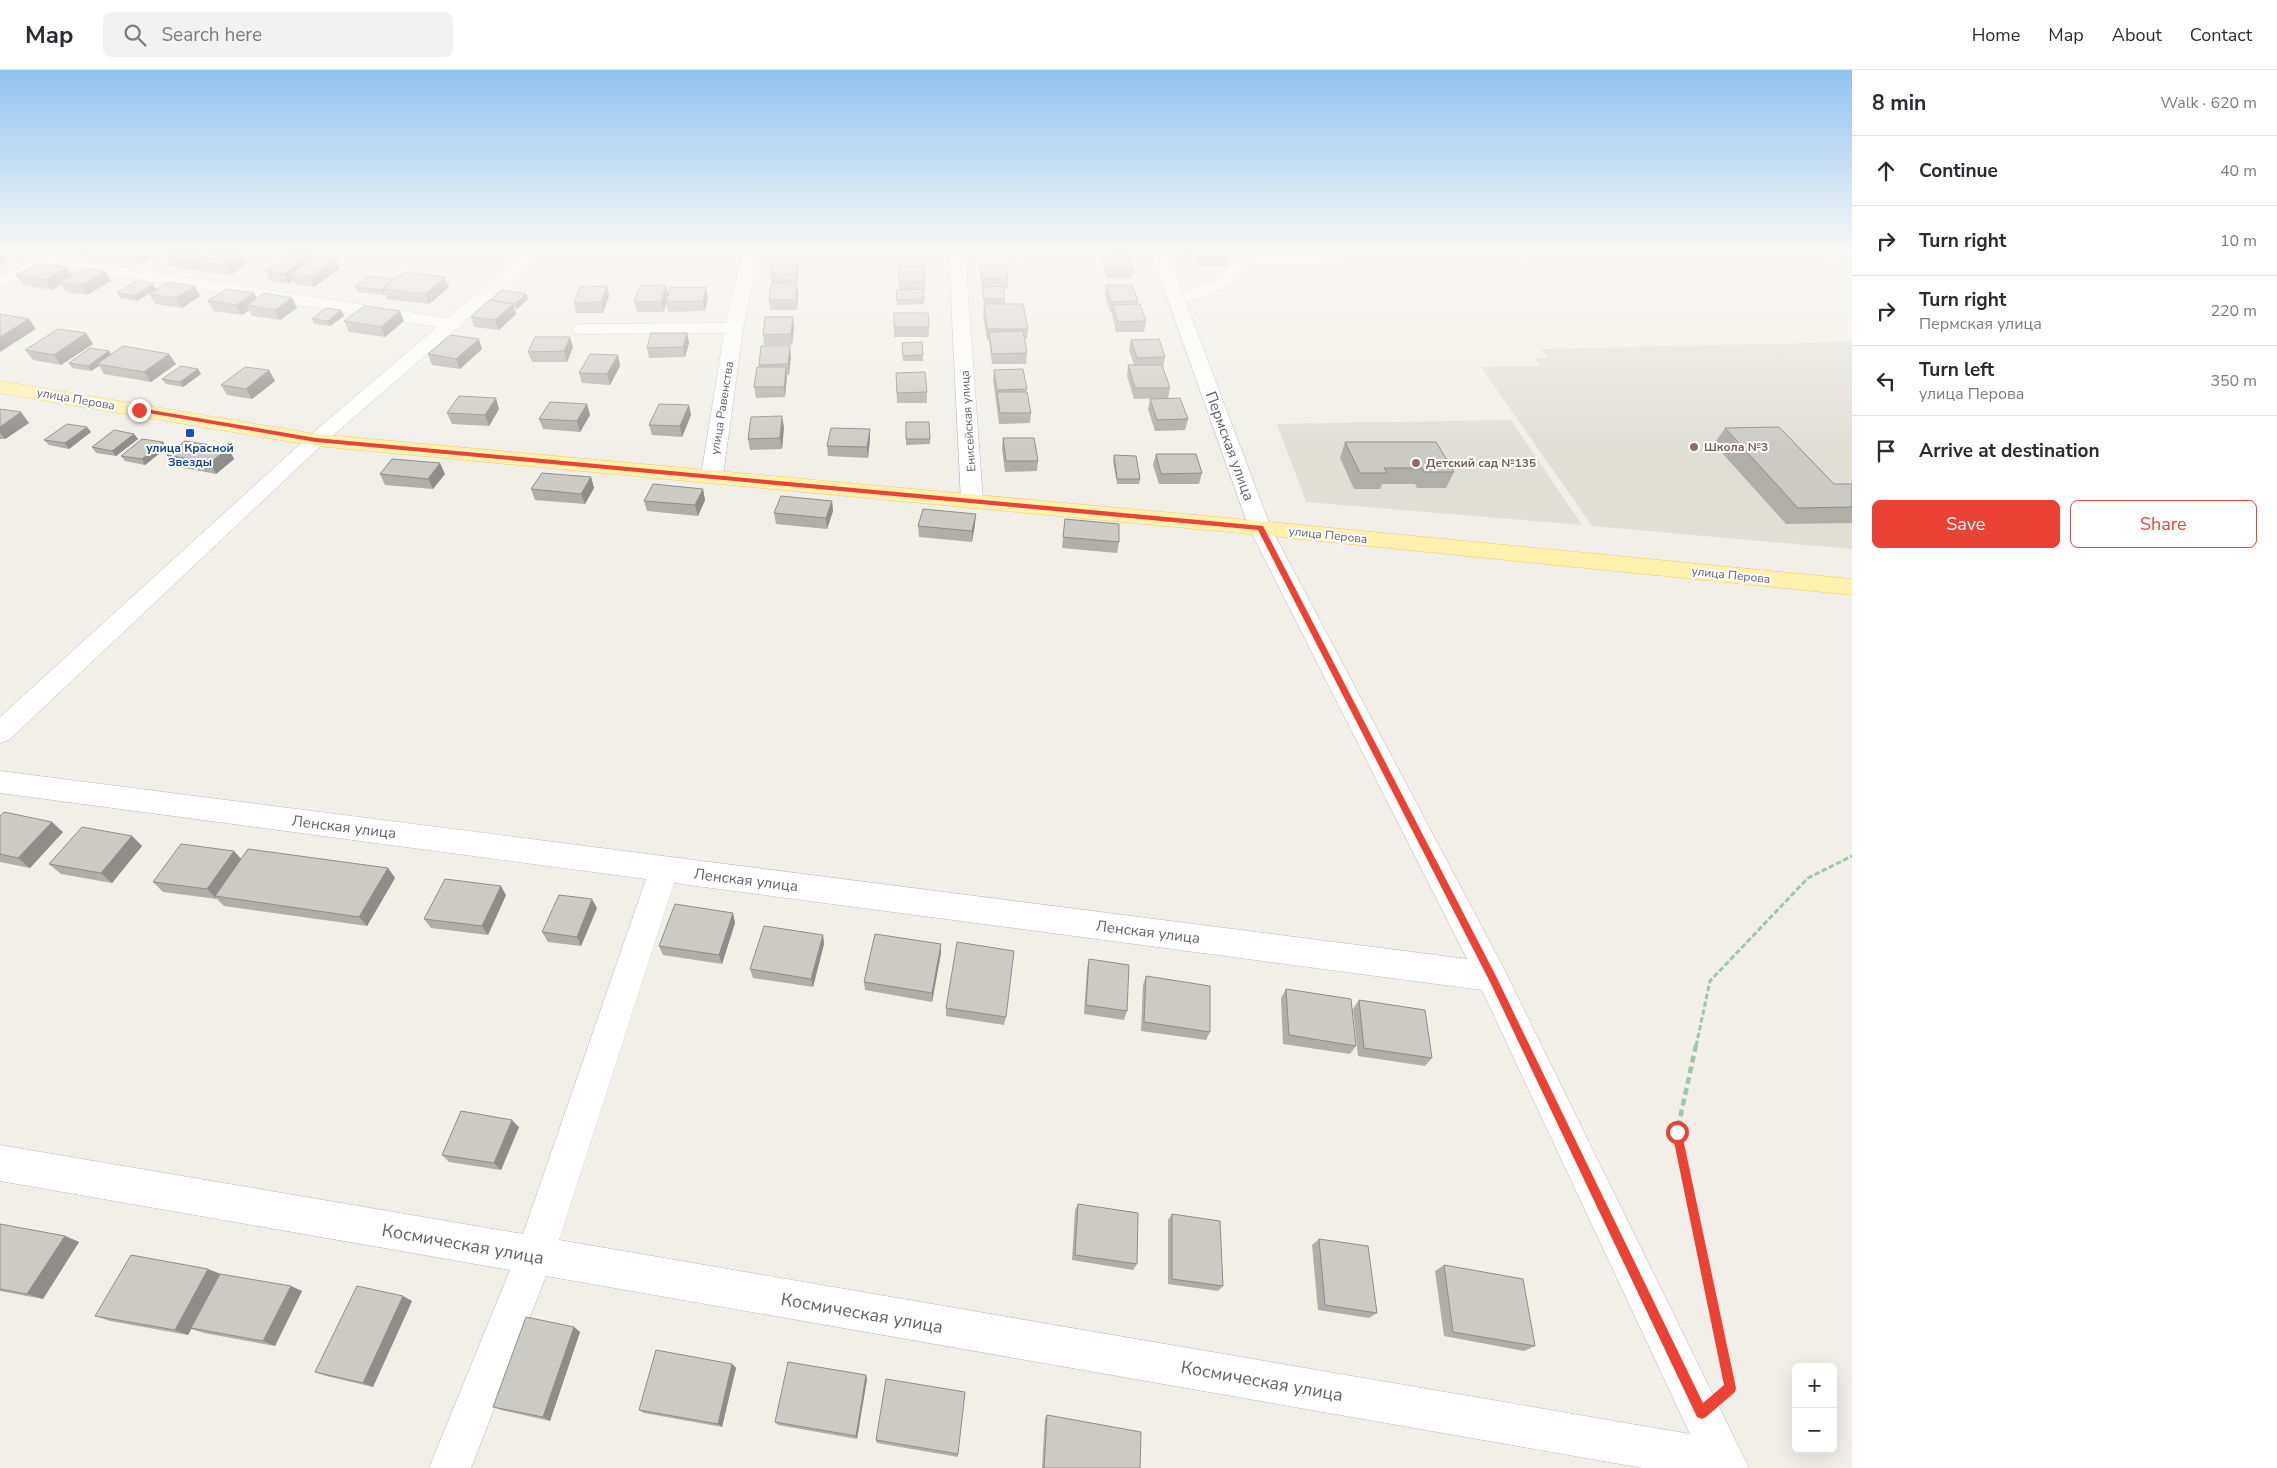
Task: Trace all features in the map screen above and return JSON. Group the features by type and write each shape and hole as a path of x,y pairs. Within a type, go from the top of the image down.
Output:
{"main road":[{"name":"улица Перова","path":"0,386 316,440 1260,528 1852,587"}],"street":[{"path":"414,317 454,324"},
{"path":"0,733 316,440 462,317"},
{"name":"улица Равенства","path":"712,476 736,317"},
{"name":"Енисейская улица","path":"961,317 972,501"},
{"name":"Пермская улица","path":"1183,317 1260,528 1492,977 1726,1465"},
{"path":"581,329 734,328"},
{"name":"Ленская улица","path":"0,782 1492,977"},
{"path":"450,1468 535,1256 664,869"},
{"name":"Космическая улица","path":"0,1164 1726,1465"}],"path":[{"path":"1702,1413 1730,1388 1677,1132 1710,981 1808,878 1852,856"}],"shaded area":[{"name":"Школа №3","path":"1852,342 1852,549 1592,526 1481,367 1540,366 1535,359 1548,358 1541,349"},
{"name":"Детский сад №135","path":"1511,420 1582,525 1306,502 1277,424"}],"building":[{"path":"0,317 29,319 0,337"},
{"path":"314,317 332,317 328,321 312,319"},
{"path":"349,317 393,317 381,327 344,321"},
{"path":"473,317 498,317 495,320"},
{"path":"765,317 793,317 791,334 763,335"},
{"path":"894,317 928,317 929,327 894,327"},
{"path":"986,317 1026,317 1028,329 987,329"},
{"path":"1117,317 1145,317 1146,321 1118,322"},
{"path":"58,329 86,333 54,355 25,350"},
{"path":"1023,331 1027,353 992,354 989,332"},
{"path":"651,333 687,333 683,347 647,348"},
{"path":"451,335 479,339 456,359 428,354"},
{"path":"535,337 570,337 564,351 528,352"},
{"path":"1159,339 1165,357 1137,358 1131,340"},
{"path":"922,342 923,355 903,356 902,343"},
{"path":"123,346 169,354 144,372 97,364"},
{"path":"761,346 790,346 788,364 759,365"},
{"path":"90,348 109,351 88,366 69,363"},
{"path":"590,354 618,355 607,374 579,373"},
{"path":"1128,365 1162,365 1170,388 1135,388"},
{"path":"181,366 198,369 180,382 162,379"},
{"path":"245,367 269,370 246,389 221,385"},
{"path":"757,367 786,367 784,387 754,387"},
{"path":"1023,369 1027,389 997,390 994,370"},
{"path":"925,372 927,392 897,393 896,373"},
{"path":"997,392 1027,392 1031,413 1000,413"},
{"path":"459,396 496,398 485,415 447,413"},
{"path":"1180,398 1188,419 1157,420 1150,399"},
{"path":"550,402 587,404 577,421 539,419"},
{"path":"659,404 689,405 680,426 649,425"},
{"path":"0,409 21,412 0,427"},
{"path":"782,416 780,438 748,439 751,417"},
{"path":"906,422 929,422 930,439 906,439"},
{"path":"67,424 87,427 65,443 44,440"},
{"path":"1779,427 1834,484 1852,484 1852,507 1798,508 1725,428"},
{"path":"831,428 870,429 867,447 827,446"},
{"path":"114,430 134,434 112,451 92,447"},
{"path":"1003,438 1034,438 1038,461 1006,461"},
{"path":"142,439 163,442 142,459 121,456"},
{"path":"185,441 228,448 210,463 167,455"},
{"path":"1345,442 1436,442 1454,472 1424,472 1422,468 1384,468 1387,473 1360,473"},
{"path":"1156,454 1196,454 1202,473 1161,474"},
{"path":"1114,455 1136,456 1140,479 1117,479"},
{"path":"392,459 440,463 428,479 380,474"},
{"path":"542,473 591,477 581,494 531,489"},
{"path":"653,484 703,489 695,505 644,501"},
{"path":"781,496 832,501 826,518 774,513"},
{"path":"923,509 976,514 972,531 918,526"},
{"path":"1065,519 1119,524 1119,542 1063,537"},
{"path":"4,812 52,822 18,858 0,854 0,816"},
{"path":"82,827 132,836 101,873 49,864"},
{"path":"181,844 234,851 207,889 153,882"},
{"path":"248,849 388,868 359,917 215,896"},
{"path":"445,879 501,886 482,926 424,919"},
{"path":"559,895 592,899 577,937 542,932"},
{"path":"675,904 733,913 719,955 659,946"},
{"path":"764,926 823,935 811,979 750,969"},
{"path":"875,934 941,944 932,993 864,982"},
{"path":"957,942 1014,951 1006,1017 946,1008"},
{"path":"1089,959 1129,965 1127,1011 1086,1005"},
{"path":"1146,976 1210,986 1210,1032 1144,1022"},
{"path":"1286,989 1351,999 1356,1046 1289,1035"},
{"path":"1359,1000 1425,1010 1432,1058 1364,1048"},
{"path":"461,1111 512,1120 494,1163 442,1155"},
{"path":"1078,1204 1138,1213 1137,1264 1075,1255"},
{"path":"1172,1214 1220,1221 1223,1286 1172,1279"},
{"path":"0,1224 65,1236 27,1294 0,1289"},
{"path":"1319,1239 1368,1246 1377,1313 1325,1305"},
{"path":"131,1255 208,1269 175,1330 95,1316"},
{"path":"1444,1265 1523,1279 1535,1346 1453,1332"},
{"path":"220,1274 291,1286 263,1341 191,1328"},
{"path":"357,1286 403,1296 363,1383 315,1372"},
{"path":"526,1317 574,1327 543,1417 493,1407"},
{"path":"656,1350 732,1364 718,1424 639,1410"},
{"path":"788,1362 866,1375 856,1436 775,1422"},
{"path":"886,1379 965,1392 958,1454 876,1440"},
{"path":"1047,1415 1141,1432 1140,1468 1044,1468"}],"place":[{"name":"улица Красной Звезды","path":"190,433"},
{"name":"Школа №3","path":"1694,447"},
{"name":"Детский сад №135","path":"1416,463"}],"route":[{"path":"139,410 316,440 1260,528 1492,977 1702,1413 1730,1388 1677,1132"}]}
